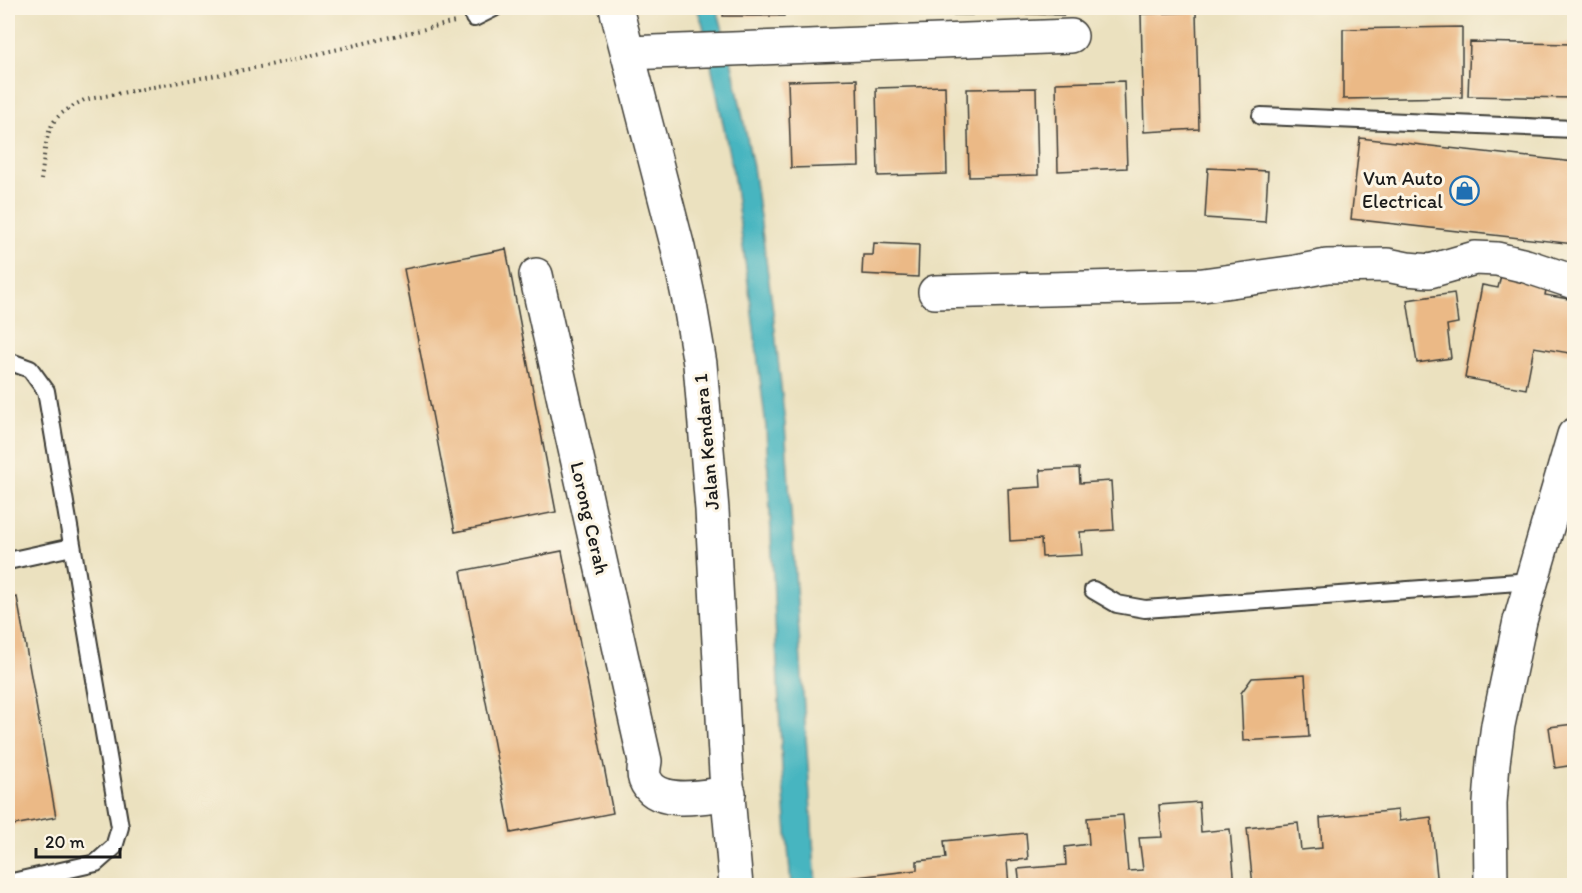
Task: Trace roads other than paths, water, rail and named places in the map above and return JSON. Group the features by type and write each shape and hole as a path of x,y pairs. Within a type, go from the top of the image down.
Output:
{"street":[{"name":"Jalan Kendara 1","path":"616,8 678,248 700,364 712,522 727,783 736,885"},
{"path":"628,53 1071,36"},
{"path":"935,292 1203,285 1327,266 1387,265 1430,271 1475,258 1497,259 1575,282"},
{"name":"Lorong Cerah","path":"536,275 645,761 666,774 727,783"},
{"path":"1491,885 1490,803 1498,725 1520,621 1574,443"}],"lane":[{"path":"474,18 494,8"},
{"path":"1261,116 1575,129"},
{"path":"8,361 30,369 46,391 120,827 114,847 96,863 8,882"},
{"path":"8,561 72,547"},
{"path":"1093,590 1117,604 1145,609 1532,581"}],"water":[{"path":"697,8 717,8 732,64 753,167 772,303 785,424 816,885 791,885 782,769 766,427 733,173 703,25"}],"place":[{"name":"Vun Auto Electrical","path":"1464,190"}]}
